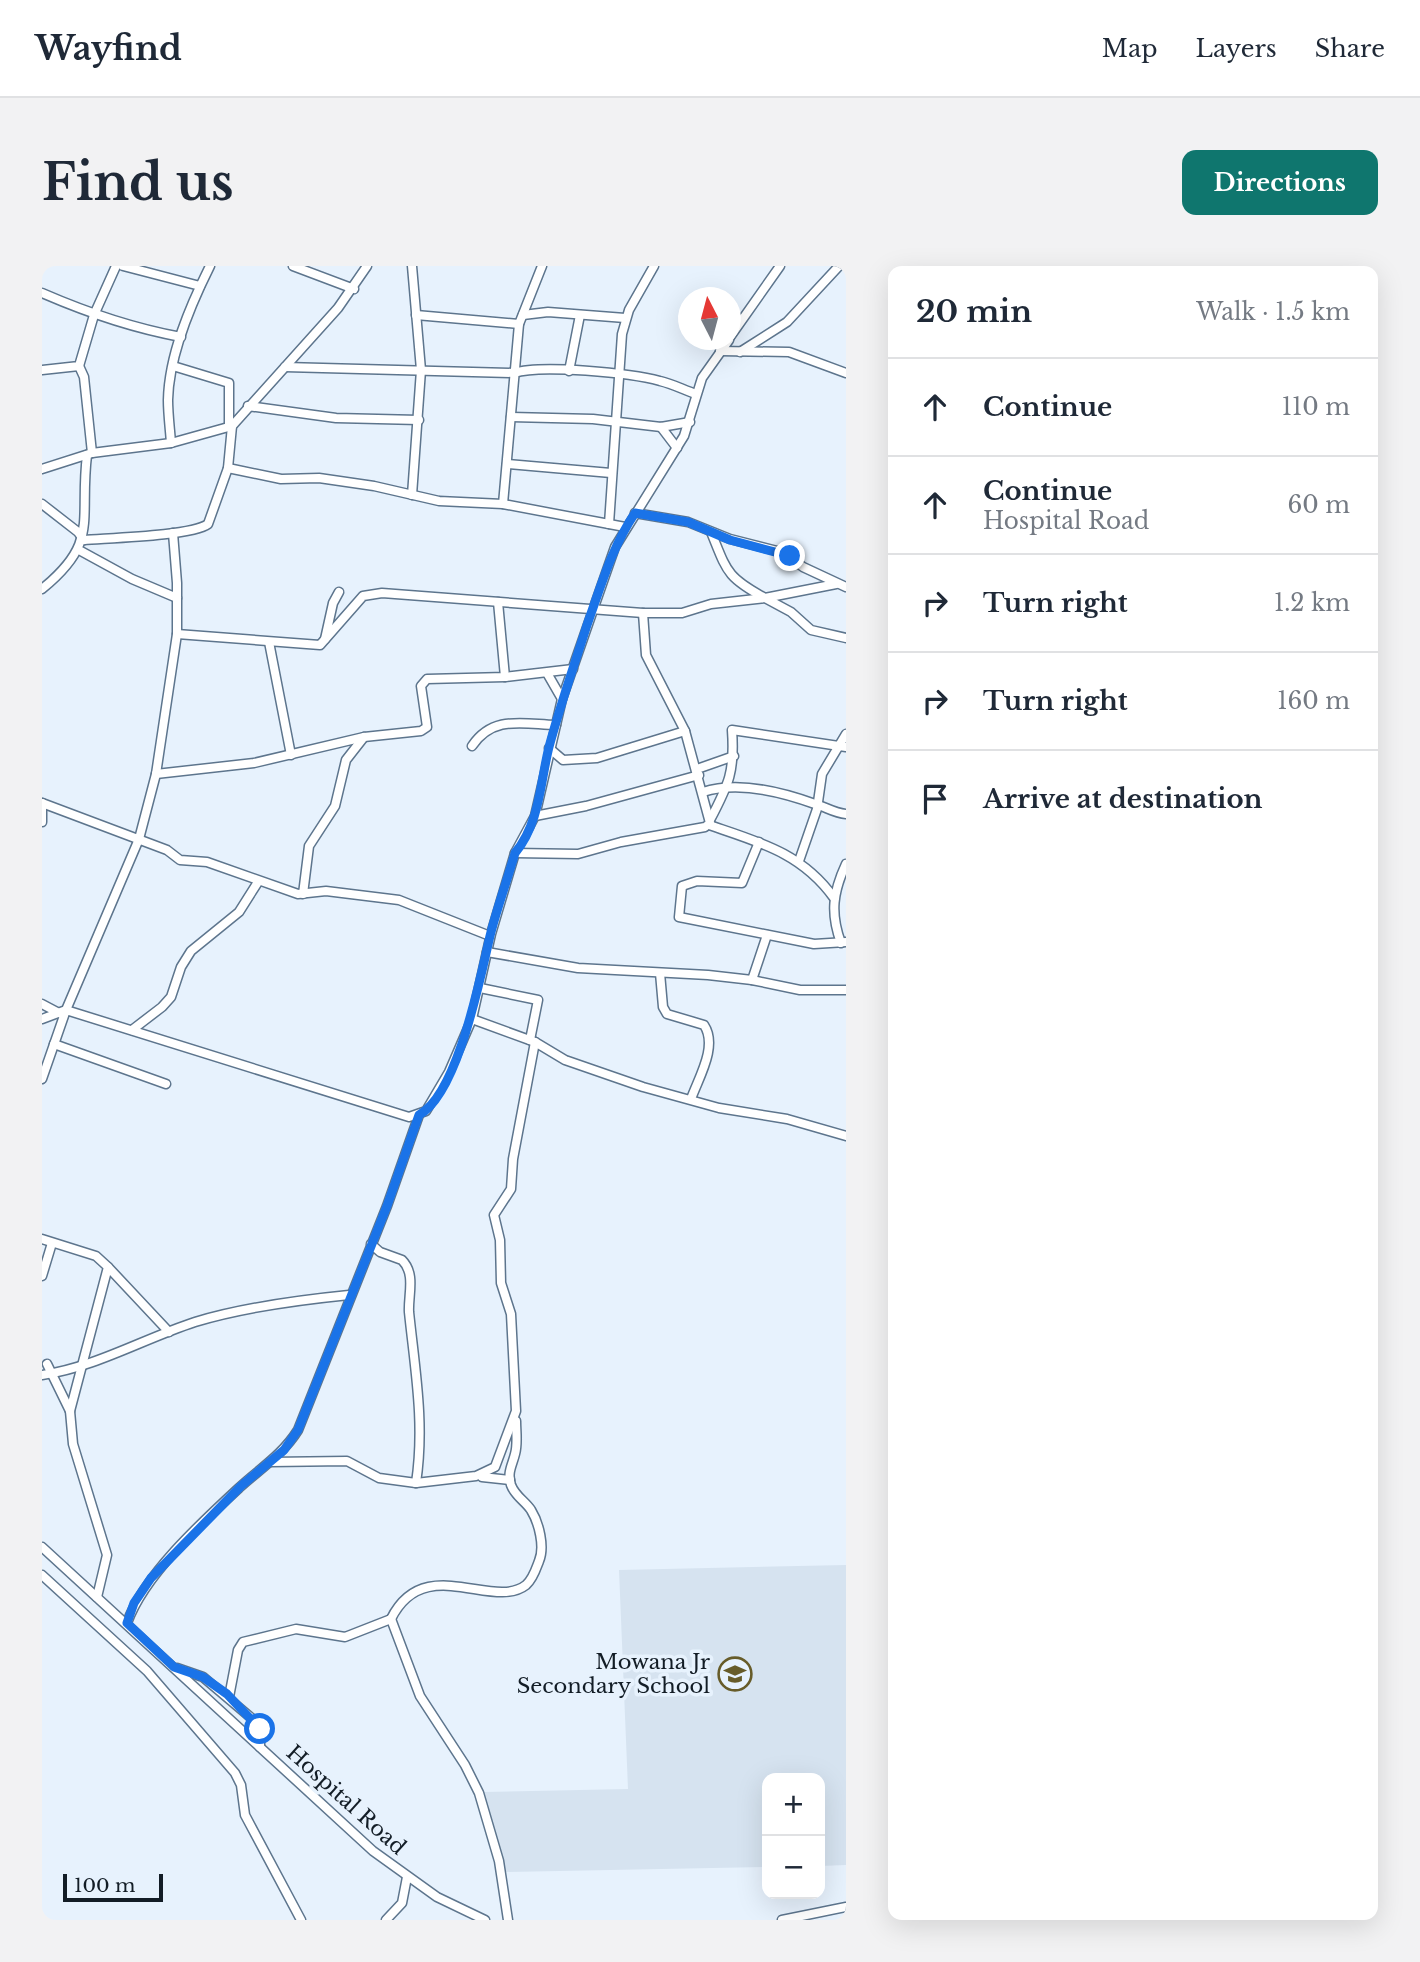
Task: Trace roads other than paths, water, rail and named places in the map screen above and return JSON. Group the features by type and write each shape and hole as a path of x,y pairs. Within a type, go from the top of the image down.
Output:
{"street":[{"path":"42,589 60,576 84,540 89,454 84,377 79,366 94,316 116,266"},
{"path":"123,266 200,286"},
{"path":"171,443 168,400 173,366 181,337 210,266"},
{"path":"293,266 315,270 354,289"},
{"path":"42,469 89,454 171,443 230,426 354,289 367,266"},
{"path":"412,266 421,370 412,495"},
{"path":"503,504 519,324 542,266"},
{"path":"609,524 625,318 654,266"},
{"path":"741,322 780,266"},
{"path":"740,352 787,322 839,266"},
{"path":"42,293 94,316 138,329 181,337"},
{"path":"523,315 533,312 625,318"},
{"path":"416,315 519,324"},
{"path":"569,371 580,315"},
{"path":"42,1004 409,1117 426,1111 439,1092 472,1019 491,936 515,853 523,843 535,816 562,699 592,611 625,527 677,448 690,422 696,394 720,352 789,352 846,373"},
{"path":"42,370 79,366"},
{"path":"42,504 84,540 173,533 203,528 208,524 228,468 229,383 173,366"},
{"path":"285,367 514,373 527,369 569,371 661,381 696,394"},
{"path":"248,406 336,418 419,420"},
{"path":"511,417 586,418 661,427 690,422"},
{"path":"661,427 677,448"},
{"path":"507,464 611,473"},
{"path":"228,468 281,479 319,478 472,505 503,504 625,527"},
{"path":"635,513 688,522 711,532 785,553 803,567 843,584"},
{"path":"711,532 727,571 765,598 792,612 811,630 846,638"},
{"path":"42,1079 62,1012 139,839 156,774 177,634 173,533"},
{"path":"79,550 132,579 177,598"},
{"path":"177,634 315,646 325,642 363,596 382,593 427,594 592,611 682,613 711,604 765,598 843,584"},
{"path":"325,642 333,603 339,592"},
{"path":"498,602 505,677"},
{"path":"643,613 646,655 685,731 698,772 709,822"},
{"path":"270,642 291,755"},
{"path":"156,774 291,755 364,737 425,730 427,727 421,686 427,679 505,677 573,669"},
{"path":"547,673 562,699"},
{"path":"472,746 483,731 496,725 555,725"},
{"path":"709,822 729,786 734,756 732,730 842,746"},
{"path":"549,748 563,760 597,758 685,731"},
{"path":"799,861 818,804 820,780 842,746 846,734"},
{"path":"303,894 309,846 335,806 350,753 364,737"},
{"path":"342,743 350,753"},
{"path":"535,816 586,806 698,772 734,756"},
{"path":"703,792 729,786 818,804 846,814"},
{"path":"43,820 42,803 139,839 180,860 206,862 258,882 303,894 326,891 399,900 491,936"},
{"path":"43,820 52,807"},
{"path":"515,853 578,854 709,822 799,861 814,872 834,898"},
{"path":"758,842 742,883 709,881 684,884 678,913 681,919 814,944 843,943 833,915 834,898 846,863"},
{"path":"132,1030 163,1007 171,997 181,967 191,951 239,912 258,882"},
{"path":"752,979 768,935"},
{"path":"487,952 578,968 752,979 800,990 846,990"},
{"path":"660,973 663,1007 667,1014 704,1025 710,1034 710,1045 691,1099"},
{"path":"229,1696 238,1650 243,1642 296,1629 345,1637 391,1619 397,1607 426,1587 502,1591 522,1587 530,1582 541,1556 542,1542 530,1509 515,1493 510,1480 509,1466 516,1452 511,1314 501,1283 500,1240 494,1215 511,1189 513,1159 538,1000 480,988"},
{"path":"42,1019 62,1012"},
{"path":"472,1019 533,1041 565,1060 601,1074 719,1108 787,1119 844,1133"},
{"path":"54,1044 166,1084"},
{"path":"127,1623 134,1603 151,1578 241,1486 270,1462 298,1430 419,1115"},
{"path":"42,1240 96,1256 169,1332"},
{"path":"42,1276 52,1243"},
{"path":"371,1244 380,1252 402,1261 410,1278 409,1309 420,1407 421,1452 416,1483"},
{"path":"97,1597 107,1555 73,1444 69,1411 108,1267"},
{"path":"47,1374 82,1367 169,1332 224,1314 349,1295"},
{"path":"44,1363 66,1371"},
{"path":"44,1363 47,1374 69,1411"},
{"path":"270,1462 347,1461 379,1478 416,1483 476,1476 490,1471 498,1463 516,1410"},
{"path":"476,1476 510,1480"},
{"name":"Hospital Road","path":"42,1547 373,1851 407,1877 464,1912 485,1920"},
{"path":"42,1575 147,1671 235,1773 241,1785 245,1815 301,1920"},
{"path":"391,1619 420,1696 466,1765 479,1793 499,1861 508,1920"},
{"path":"174,1667 203,1677 229,1696 260,1729 260,1747"},
{"path":"386,1920 402,1903 407,1877"},
{"path":"782,1920 846,1907"}],"place":[{"name":"Mowana Jr Secondary School","path":"735,1674"}]}
